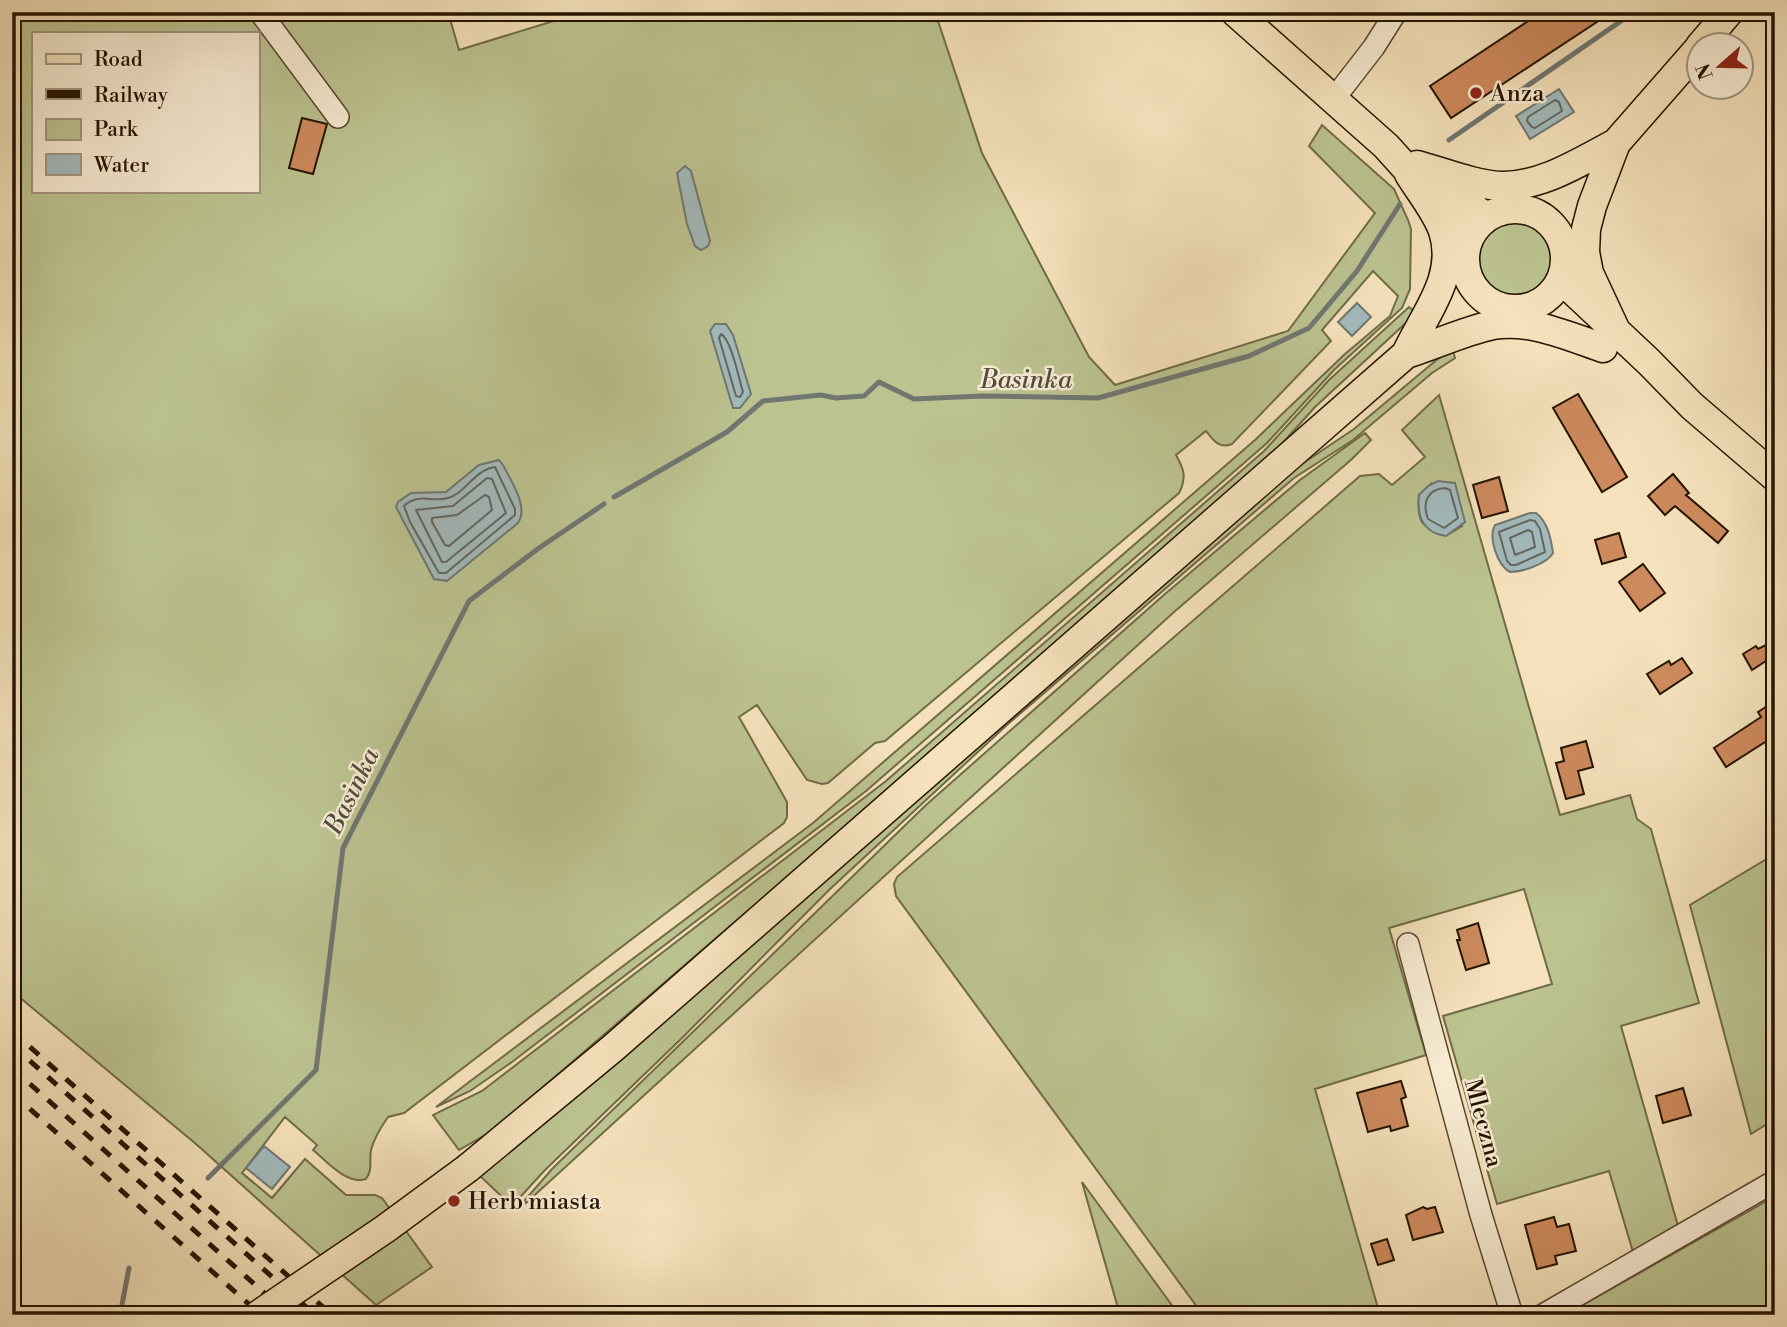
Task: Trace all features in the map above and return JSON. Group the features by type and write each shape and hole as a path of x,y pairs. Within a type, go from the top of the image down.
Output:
{"main road":[{"path":"1234,12 1413,170 1488,216"},
{"path":"1712,32 1729,12"},
{"path":"1561,240 1568,215 1608,153 1686,62"},
{"path":"1413,170 1502,186 1523,184 1556,174 1608,153"},
{"path":"258,1315 375,1237 468,1168 613,1048 1406,354 1426,335 1464,284 1466,256 1475,229 1488,216 1503,210 1536,204 1608,153"},
{"path":"1608,153 1589,218 1585,252 1610,340"},
{"path":"1413,170 1463,236 1475,290 1495,305 1510,309 1526,308 1541,302 1553,291 1562,277 1565,252 1555,228 1545,218 1519,209"},
{"path":"1413,170 1443,230 1447,248 1447,263 1426,335"},
{"path":"1562,277 1638,376 1692,406 1775,477"},
{"path":"1541,302 1610,340"},
{"path":"1426,335 1485,307 1495,305"},
{"path":"1426,335 1515,324 1610,340"}],"street":[{"path":"260,12 338,117"},
{"path":"1333,100 1374,47 1396,12"},
{"name":"Mleczna","path":"1408,944 1481,1215 1513,1315"},
{"path":"1544,1315 1775,1181"}],"green space":[{"path":"12,12 448,12 459,50 583,12 935,12 982,153 1089,357 1115,385 1288,331 1375,213 1309,146 1322,125 1394,189 1411,229 1410,289 1402,308 1334,370 1267,443 866,791 512,1062 470,1091 436,1107 813,823 1255,440 1345,354 1390,316 1398,296 1373,271 1322,330 1331,341 1232,444 1220,445 1206,431 1176,455 1184,474 1179,493 885,741 875,743 828,783 807,780 757,705 739,717 787,802 787,817 784,823 404,1113 388,1117 372,1146 370,1169 366,1179 351,1179 337,1171 313,1150 317,1145 285,1117 242,1173 272,1198 305,1159 346,1195 375,1195 382,1198 432,1267 376,1305 196,1144 12,991"},
{"path":"1515,221 1529,224 1541,232 1549,244 1552,258 1549,272 1541,284 1529,292 1515,295 1501,292 1489,284 1481,272 1478,258 1481,244 1489,232 1501,224"},
{"path":"1409,307 1414,311 1409,320 1315,407 1279,447 492,1131 459,1150 433,1115 482,1091 886,781 1264,451 1329,380"},
{"path":"1452,347 1455,358 1432,373 1353,440 1294,478 1008,724 829,890 682,1038 545,1170 512,1206 480,1176 1293,470 1354,429"},
{"path":"1439,395 1560,815 1630,795 1637,819 1651,829 1699,1003 1621,1026 1678,1226 1633,1252 1609,1171 1497,1204 1443,1016 1552,984 1524,889 1389,928 1426,1055 1315,1089 1380,1315 1203,1315 896,896 894,884 897,877 1360,476 1379,474 1392,485 1425,457 1402,430","holes":["1432,483 1462,526 1451,533 1434,530 1423,524 1419,513 1419,495"]},
{"path":"1365,433 1371,440 1352,459 1174,612 526,1203 525,1200 552,1169 926,805 1165,594 1300,480"},
{"path":"1775,854 1775,1119 1751,1134 1690,905"},
{"path":"1082,1182 1179,1315 1120,1315"},
{"path":"1772,1198 1775,1210 1775,1315 1565,1315"}],"water":[{"path":"1559,89 1574,112 1530,139 1516,116"},
{"path":"685,166 691,171 710,241 708,246 701,250 695,246 687,224 677,173"},
{"path":"1357,303 1371,317 1352,336 1338,322"},
{"path":"715,324 726,324 733,335 751,394 740,408 733,408 710,331"},
{"path":"499,460 520,502 521,517 518,523 447,581 434,579 396,507 398,502 411,493 446,492 479,465"},
{"path":"1438,481 1455,483 1465,522 1446,536 1427,528 1419,510 1419,495"},
{"path":"1536,513 1546,526 1553,553 1534,567 1510,572 1498,557 1493,543 1493,530 1495,525"},
{"path":"264,1146 290,1167 272,1189 246,1168"}],"building":[{"path":"1542,12 1612,12 1451,118 1430,86"},
{"path":"302,118 327,124 313,174 289,168"},
{"path":"1578,394 1627,477 1602,492 1553,408"},
{"path":"1673,474 1689,493 1686,495 1728,531 1718,543 1675,506 1665,515 1648,496"},
{"path":"1499,477 1508,511 1482,518 1473,485"},
{"path":"1619,533 1626,557 1602,564 1595,540"},
{"path":"1643,564 1665,593 1640,611 1619,582"},
{"path":"1770,643 1775,655 1752,670 1743,654 1756,646 1758,649"},
{"path":"1682,658 1692,673 1660,694 1647,674 1669,661 1671,665"},
{"path":"1775,701 1775,739 1773,737 1726,767 1714,748 1761,717 1758,712"},
{"path":"1586,741 1593,767 1578,771 1584,794 1566,799 1556,763 1564,761 1561,748"},
{"path":"1478,923 1489,963 1466,970 1457,940 1460,940 1457,930"},
{"path":"1401,1081 1406,1097 1401,1099 1408,1126 1391,1131 1390,1126 1368,1132 1357,1093"},
{"path":"1683,1088 1691,1115 1663,1123 1656,1096"},
{"path":"1423,1207 1435,1207 1443,1232 1413,1240 1406,1215"},
{"path":"1554,1217 1557,1227 1569,1224 1576,1251 1555,1256 1557,1264 1537,1269 1525,1225"},
{"path":"1387,1239 1394,1260 1378,1265 1371,1244"}],"waterway":[{"name":"Basinka","path":"1449,140 1634,12"},
{"name":"Basinka","path":"614,497 727,432 763,401 821,395 836,398 864,396 879,382 914,399 982,396 1098,398 1249,356 1309,328 1357,271 1400,204"},
{"name":"Basinka","path":"208,1178 316,1070 343,848 469,601 539,548 604,504"},
{"name":"Basinka","path":"120,1315 129,1268"}],"railway":[{"path":"12,1031 332,1315"},
{"path":"12,1045 315,1315"},
{"path":"12,1068 289,1315"},
{"path":"12,1093 261,1315"}],"place":[{"name":"Anza","path":"1476,93"},
{"name":"Herb miasta","path":"454,1201"}]}
